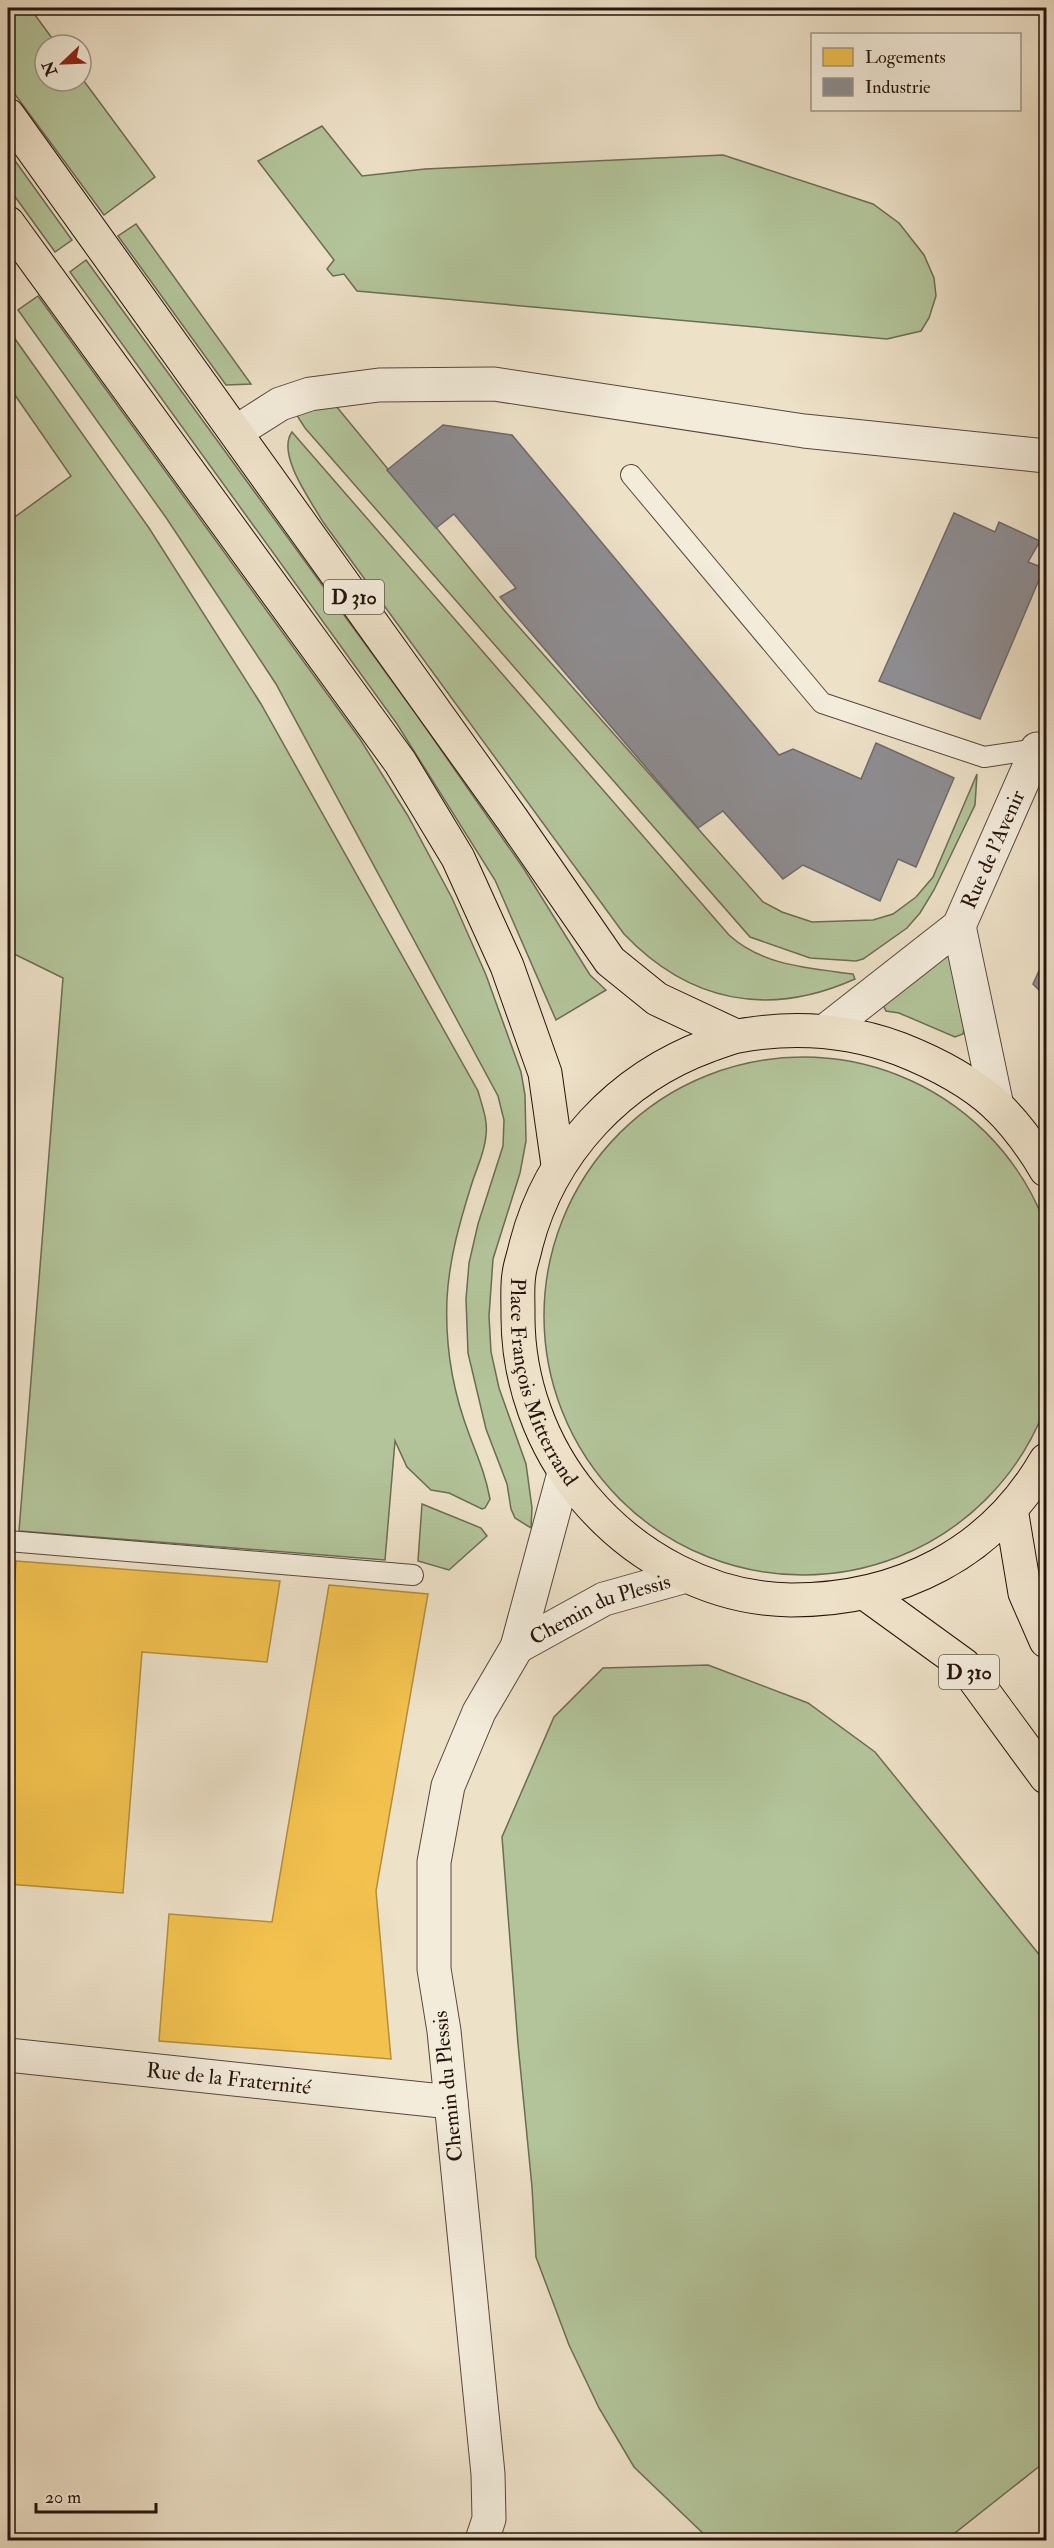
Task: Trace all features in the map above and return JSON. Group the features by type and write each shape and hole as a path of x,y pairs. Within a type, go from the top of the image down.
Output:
{"main road":[{"name":"D 310","path":"8,115 512,819 610,961 657,999 736,1036"},
{"name":"D 310","path":"8,223 400,762 458,858 507,966 545,1073 558,1165"},
{"name":"Place François Mitterrand","path":"1047,1170 997,1106 970,1085 925,1059 876,1040 825,1031 783,1031 736,1036 687,1054 637,1082 593,1120 558,1165 533,1217 519,1274 518,1342 530,1403 564,1473 603,1521 643,1552 686,1576 728,1591 772,1599 818,1600 866,1594 907,1581 944,1562 980,1538 1011,1509 1047,1460"},
{"path":"1011,1509 1025,1593 1047,1641"},
{"name":"D 310","path":"866,1594 964,1665 1047,1777"}],"street":[{"path":"236,432 280,404 310,394 379,385 494,384 804,431 1047,456"},
{"name":"Rue de l'Avenir","path":"825,1031 959,926 1043,742"},
{"name":"Rue de l'Avenir","path":"959,926 997,1106"},
{"name":"Chemin du Plessis","path":"482,2541 489,2519 488,2474 451,2102 434,1969 434,1862 448,1786 479,1712 517,1647 564,1473"},
{"name":"Chemin du Plessis","path":"517,1647 604,1599 686,1576"},
{"name":"Rue de la Fraternité","path":"8,2055 451,2102"}],"lane":[{"path":"631,475 822,703 984,758 1043,742"},
{"path":"8,1542 413,1575"}],"green space":[{"path":"8,8 30,8 48,33 33,33 33,93 93,93 155,177 104,215 8,85"},
{"path":"322,126 362,176 425,169 723,155 873,204 899,223 924,255 934,278 936,296 929,318 921,331 887,339 357,291 344,274 333,276 327,269 334,260 258,161"},
{"path":"8,151 72,240 55,252 8,187"},
{"path":"136,224 251,384 226,385 118,236"},
{"path":"86,260 416,714 524,869 590,975 606,990 556,1020 495,880 397,724 70,272"},
{"path":"38,296 360,739 408,816 452,898 486,975 521,1072 525,1095 526,1141 520,1173 493,1259 489,1316 491,1352 499,1388 526,1464 532,1508 531,1528 515,1518 511,1509 507,1484 486,1429 468,1353 466,1299 469,1263 478,1224 503,1146 504,1120 498,1096 276,684 167,519 18,310"},
{"path":"8,329 149,528 261,704 478,1091 485,1118 485,1141 456,1240 448,1284 447,1316 454,1385 463,1418 484,1473 490,1499 482,1509 449,1493 431,1490 407,1467 395,1441 385,1560 19,1531 63,978 8,951 8,522 71,476 8,385"},
{"path":"336,406 504,610 763,902 782,912 812,922 873,920 893,914 916,897 933,877 977,774 975,805 934,890 920,913 907,928 863,959 856,961 810,958 750,937 305,428 296,414 318,407"},
{"path":"292,432 729,935 742,945 772,959 803,967 853,974 855,979 823,991 791,998 761,1000 731,997 703,988 675,975 649,957 624,934 323,522 292,465 288,452 288,441"},
{"path":"946,956 951,958 964,1029 963,1034 955,1037 899,1013 886,1011 883,1005"},
{"path":"803,1057 853,1062 902,1077 947,1101 986,1133 1018,1172 1042,1217 1055,1259 1055,1373 1042,1415 1018,1460 986,1499 947,1531 902,1555 853,1570 803,1575 753,1570 704,1555 659,1531 620,1499 588,1460 564,1415 549,1366 544,1316 549,1266 564,1217 588,1172 620,1133 659,1101 704,1077 753,1062"},
{"path":"422,1504 481,1528 487,1536 449,1570 418,1561"},
{"path":"708,1665 808,1703 875,1752 1046,1963 1046,2461 946,2540 710,2540 634,2467 599,2408 569,2345 536,2257 502,1837 554,1717 603,1668"}],"building: Logements":[{"path":"16,1561 280,1581 267,1662 142,1652 123,1893 8,1884 8,1673"},
{"path":"329,1585 428,1594 376,1891 391,2059 159,2041 169,1914 272,1922"}],"building: Industrie":[{"path":"443,425 512,435 779,755 793,749 861,779 876,743 954,778 916,867 898,859 880,901 803,865 783,879 723,811 698,828 500,597 516,588 454,514 436,528 387,470"},
{"path":"954,513 995,532 999,522 1040,541 1028,562 1044,568 980,719 879,681"},
{"path":"1046,955 1046,997 1033,984"}]}
